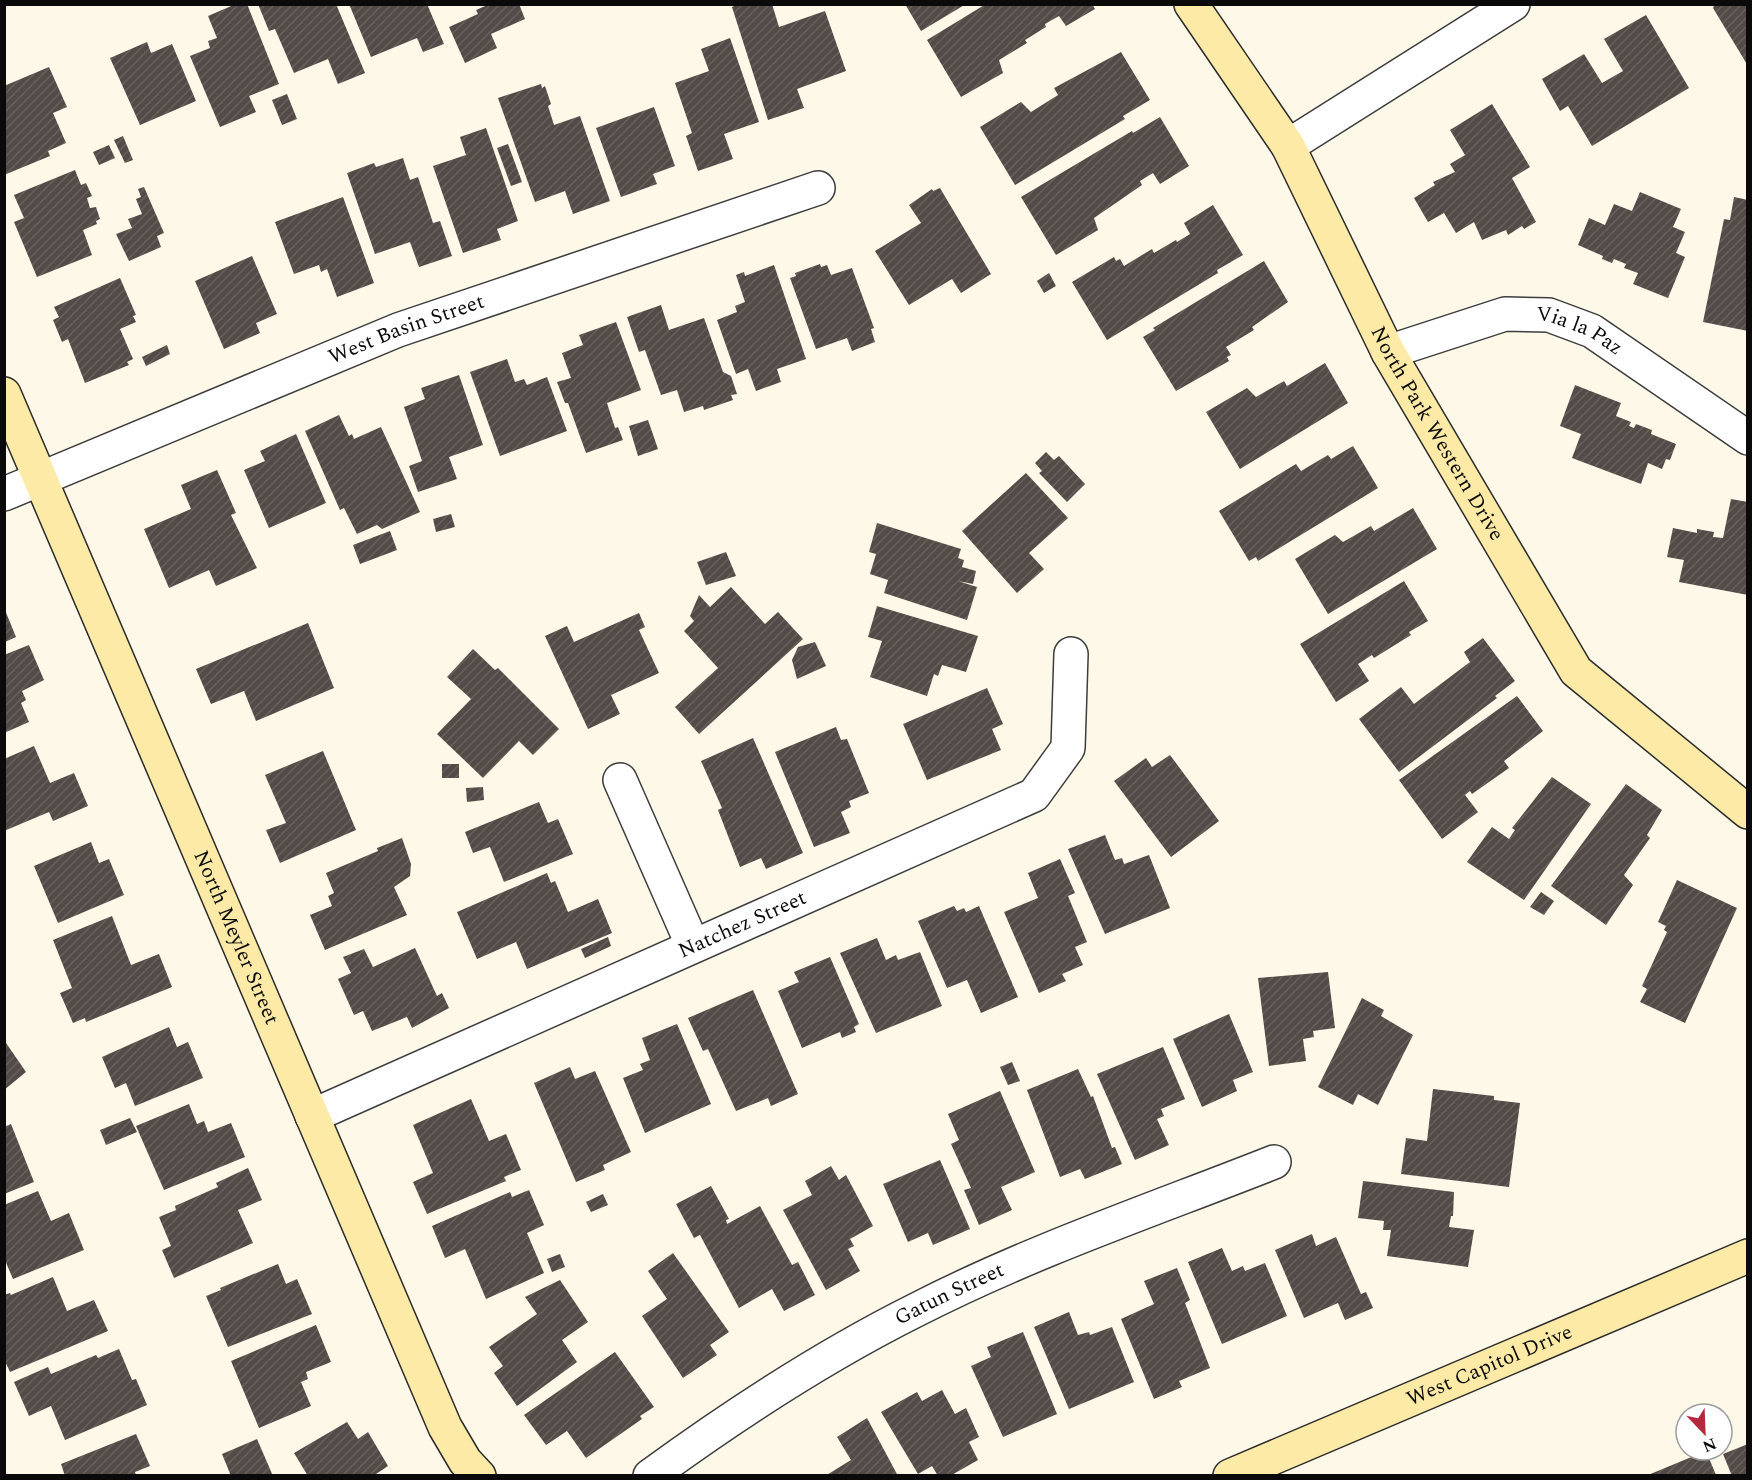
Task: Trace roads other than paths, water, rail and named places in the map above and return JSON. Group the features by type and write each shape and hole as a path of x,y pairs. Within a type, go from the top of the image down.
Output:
{"street":[{"name":"North Park Western Drive","path":"1191,4 1288,146 1388,352 1576,671 1748,812"},
{"path":"1288,146 1513,4"},
{"name":"West Basin Street","path":"4,494 398,330 818,188"},
{"name":"Via la Paz","path":"1388,352 1505,314 1549,315 1592,331 1748,438"},
{"name":"North Meyler Street","path":"4,394 445,1427 465,1461 479,1476"},
{"name":"Natchez Street","path":"312,1116 1034,795 1068,748 1071,654"},
{"path":"620,780 693,946"},
{"name":"Gatun Street","path":"650,1476 720,1425 813,1365 918,1309 1035,1257 1274,1162"},
{"name":"West Capitol Drive","path":"1230,1476 1748,1256"}]}
